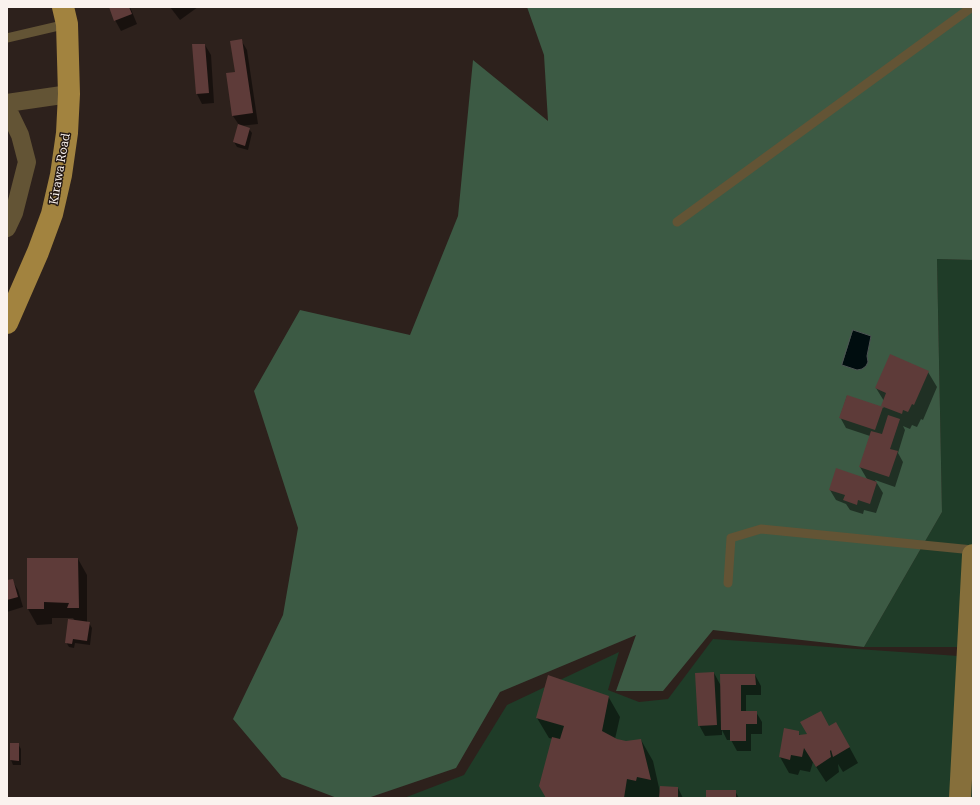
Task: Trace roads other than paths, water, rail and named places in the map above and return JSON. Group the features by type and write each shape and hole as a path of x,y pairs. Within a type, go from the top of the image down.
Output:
{"main road":[{"name":"Kirawa Road","path":"7,323 38,252 52,214 61,175 67,133 69,94 65,16"}],"street":[{"path":"7,103 69,94"},
{"path":"7,108 20,135 27,162 14,213 7,228"},
{"path":"960,798 973,555"}],"lane":[{"path":"677,222 972,7"},
{"path":"7,38 65,16"},
{"path":"728,583 731,538 761,529 973,550"}]}
